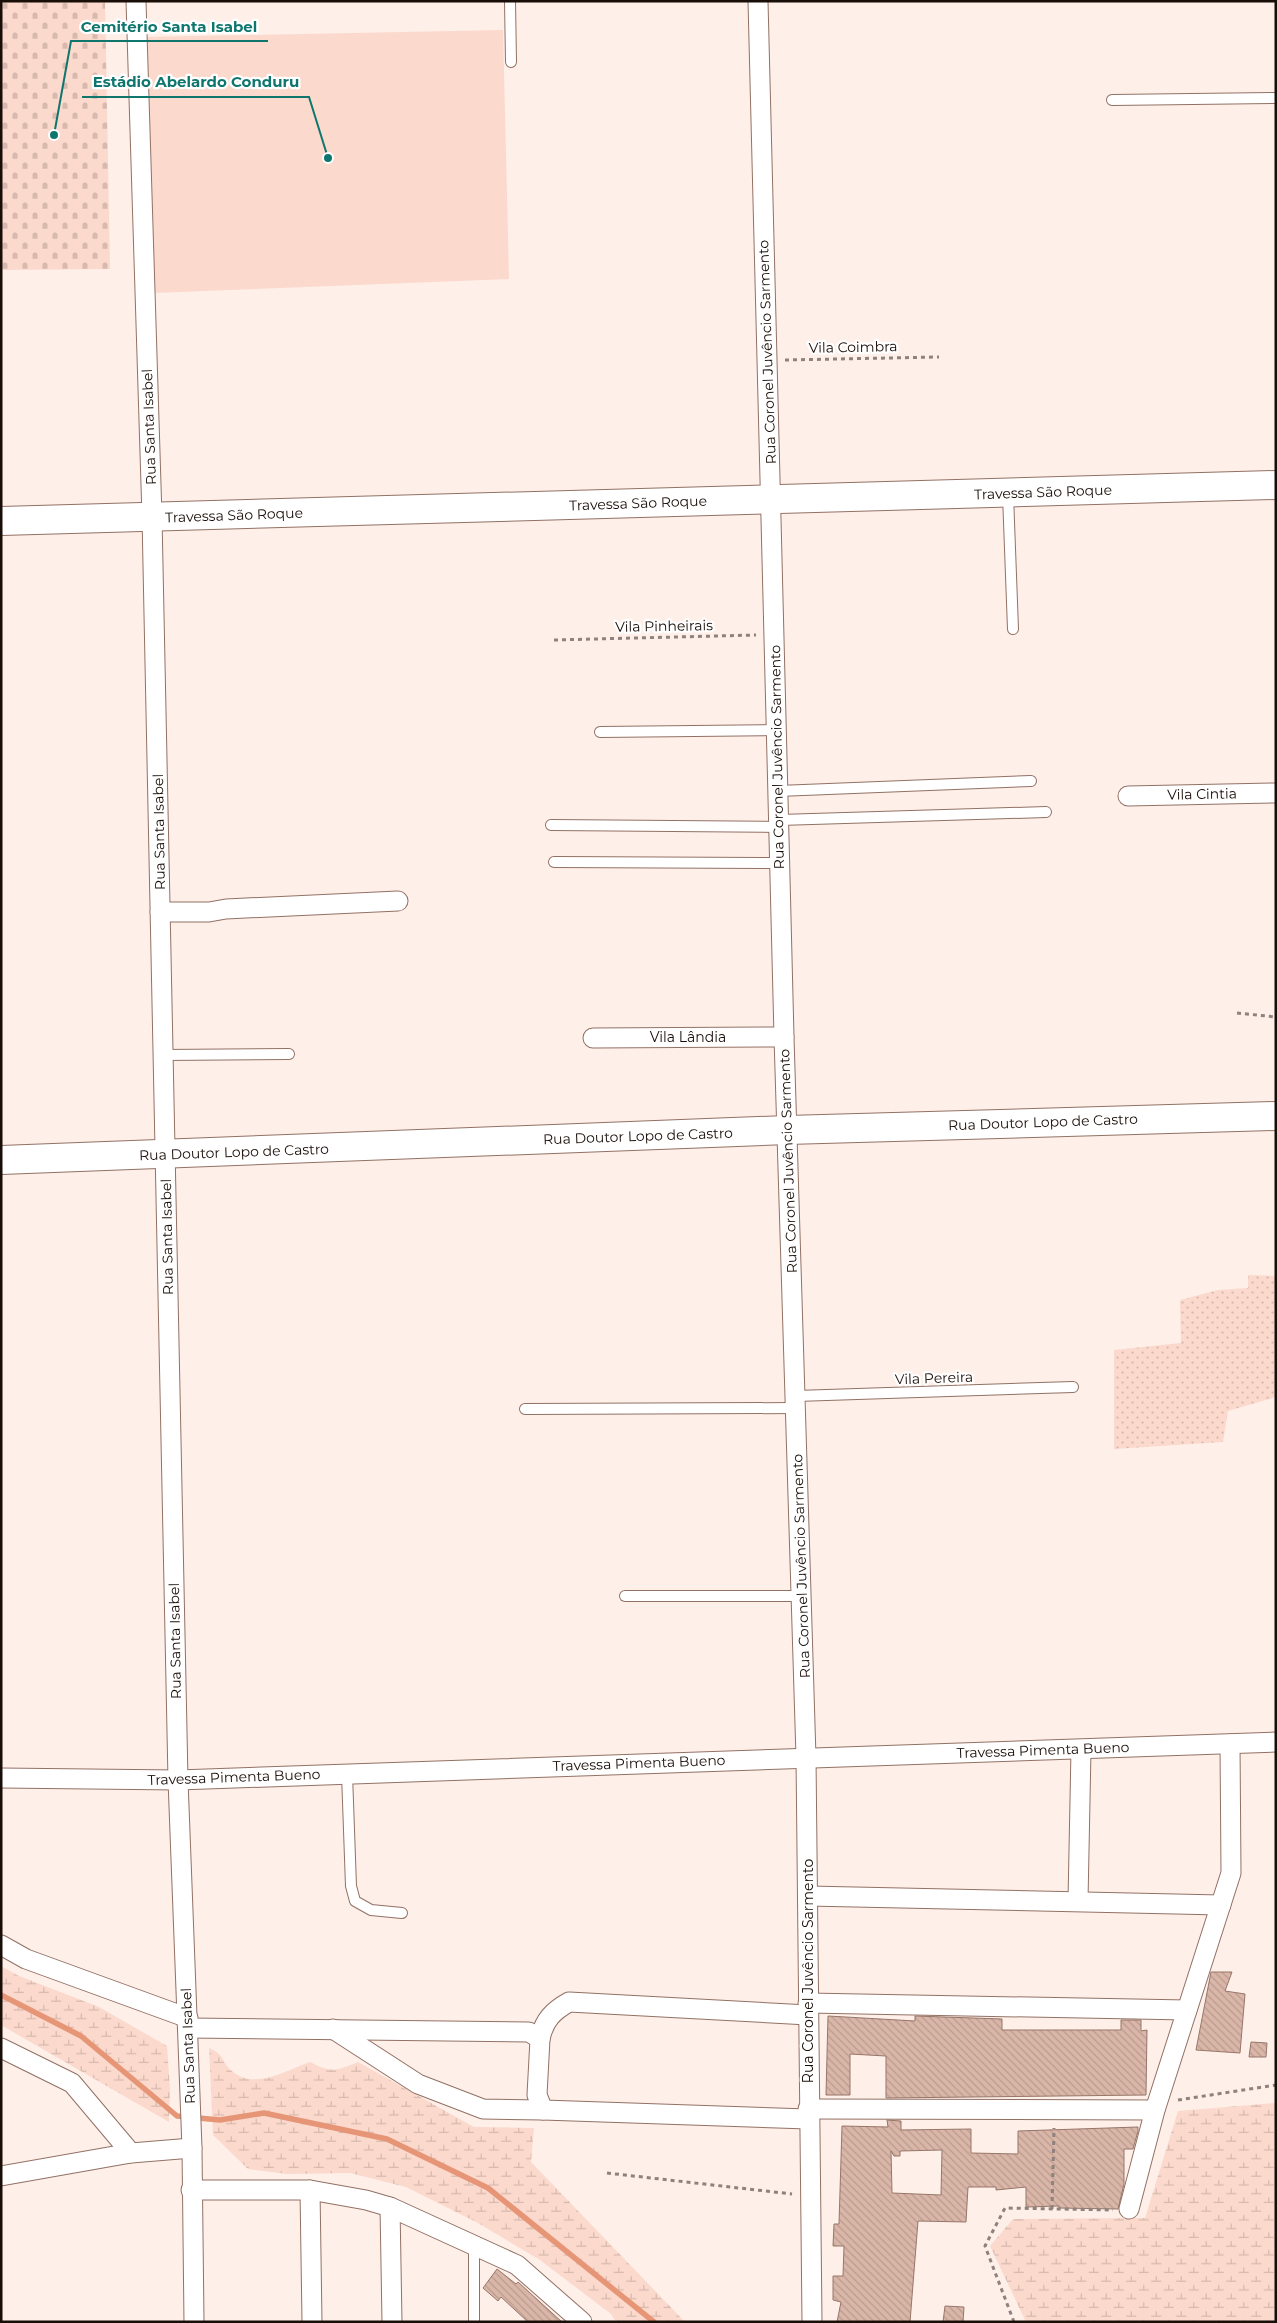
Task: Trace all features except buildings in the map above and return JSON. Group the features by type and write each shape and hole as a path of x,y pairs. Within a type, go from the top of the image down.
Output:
{"main road":[{"name":"Travessa São Roque","path":"1,521 1276,485"},
{"name":"Rua Doutor Lopo de Castro","path":"1,1160 787,1130 1276,1116"}],"street":[{"name":"Rua Santa Isabel","path":"136,1 152,517 178,1780 191,2104 194,2322"},
{"name":"Rua Coronel Juvêncio Sarmento","path":"758,1 772,499 784,1037 806,1757 808,2114 812,2322"},
{"name":"Vila Cintia","path":"1128,796 1276,793"},
{"path":"160,912 210,912 226,908 398,901"},
{"name":"Vila Lândia","path":"593,1038 784,1037"},
{"name":"Travessa Pimenta Bueno","path":"1,1778 178,1780 1276,1742"},
{"path":"1129,2209 1155,2110 1231,1874 1230,1744"},
{"path":"1078,1902 1081,1750"},
{"path":"808,1896 1221,1905"},
{"path":"1,1944 26,1959 188,2023 333,2029 519,2031 535,2034 540,2039"},
{"path":"544,2110 537,2094 542,2028 553,2011 569,2002 808,2009 1187,2010"},
{"path":"333,2029 418,2084 483,2109 808,2114 1155,2110"},
{"path":"1,2048 72,2083 131,2153"},
{"path":"1,2176 131,2153 192,2139"},
{"path":"191,2190 310,2190 366,2200 390,2207 518,2265 582,2322"},
{"path":"310,2190 312,2322"},
{"path":"390,2207 392,2322"}],"lane":[{"path":"510,1 511,62"},
{"path":"1112,100 1276,98"},
{"path":"1008,493 1013,629"},
{"path":"600,732 777,730"},
{"path":"778,791 1031,781"},
{"path":"551,825 779,824 1046,812"},
{"path":"554,862 780,863"},
{"path":"163,1055 289,1054"},
{"name":"Vila Pereira","path":"525,1409 796,1402 1073,1388"},
{"path":"624,1596 801,1596"},
{"path":"347,1774 351,1886 355,1901 371,1910 402,1913"},
{"path":"474,2244 474,2322"}],"path":[{"name":"Vila Coimbra","path":"767,360 939,357"},
{"name":"Vila Pinheirais","path":"554,640 774,635"},
{"path":"1237,1014 1276,1017"},
{"path":"1174,2101 1276,2085"},
{"path":"1052,2209 1054,2110"},
{"path":"607,2173 810,2196"},
{"path":"1014,2322 985,2246 1005,2208 1129,2209"}],"green space":[{"path":"1,1 105,1 110,269 1,270"},
{"path":"503,30 509,279 154,293 146,37"},
{"path":"1248,1275 1276,1276 1276,1397 1228,1411 1223,1442 1114,1449 1114,1350 1181,1343 1180,1300 1218,1290 1248,1288"},
{"path":"1,1966 19,1976 99,2007 167,2046 170,2089 169,2122 1,2025"},
{"path":"209,2048 221,2056 233,2072 242,2077 252,2079 272,2077 310,2062 323,2068 334,2070 358,2062 474,2127 534,2128 531,2162 685,2322 616,2322 611,2314 540,2260 478,2223 406,2187 350,2173 287,2174 248,2169 213,2135"},
{"path":"1276,2103 1276,2322 1026,2322 990,2246 1013,2219 1145,2218 1178,2111"}],"waterway":[{"path":"1,1995 81,2036 177,2116 220,2120 264,2113 387,2139 488,2188 654,2322"}],"place":[{"name":"Cemitério Santa Isabel","path":"54,135"},
{"name":"Estádio Abelardo Conduru","path":"328,158"}]}
